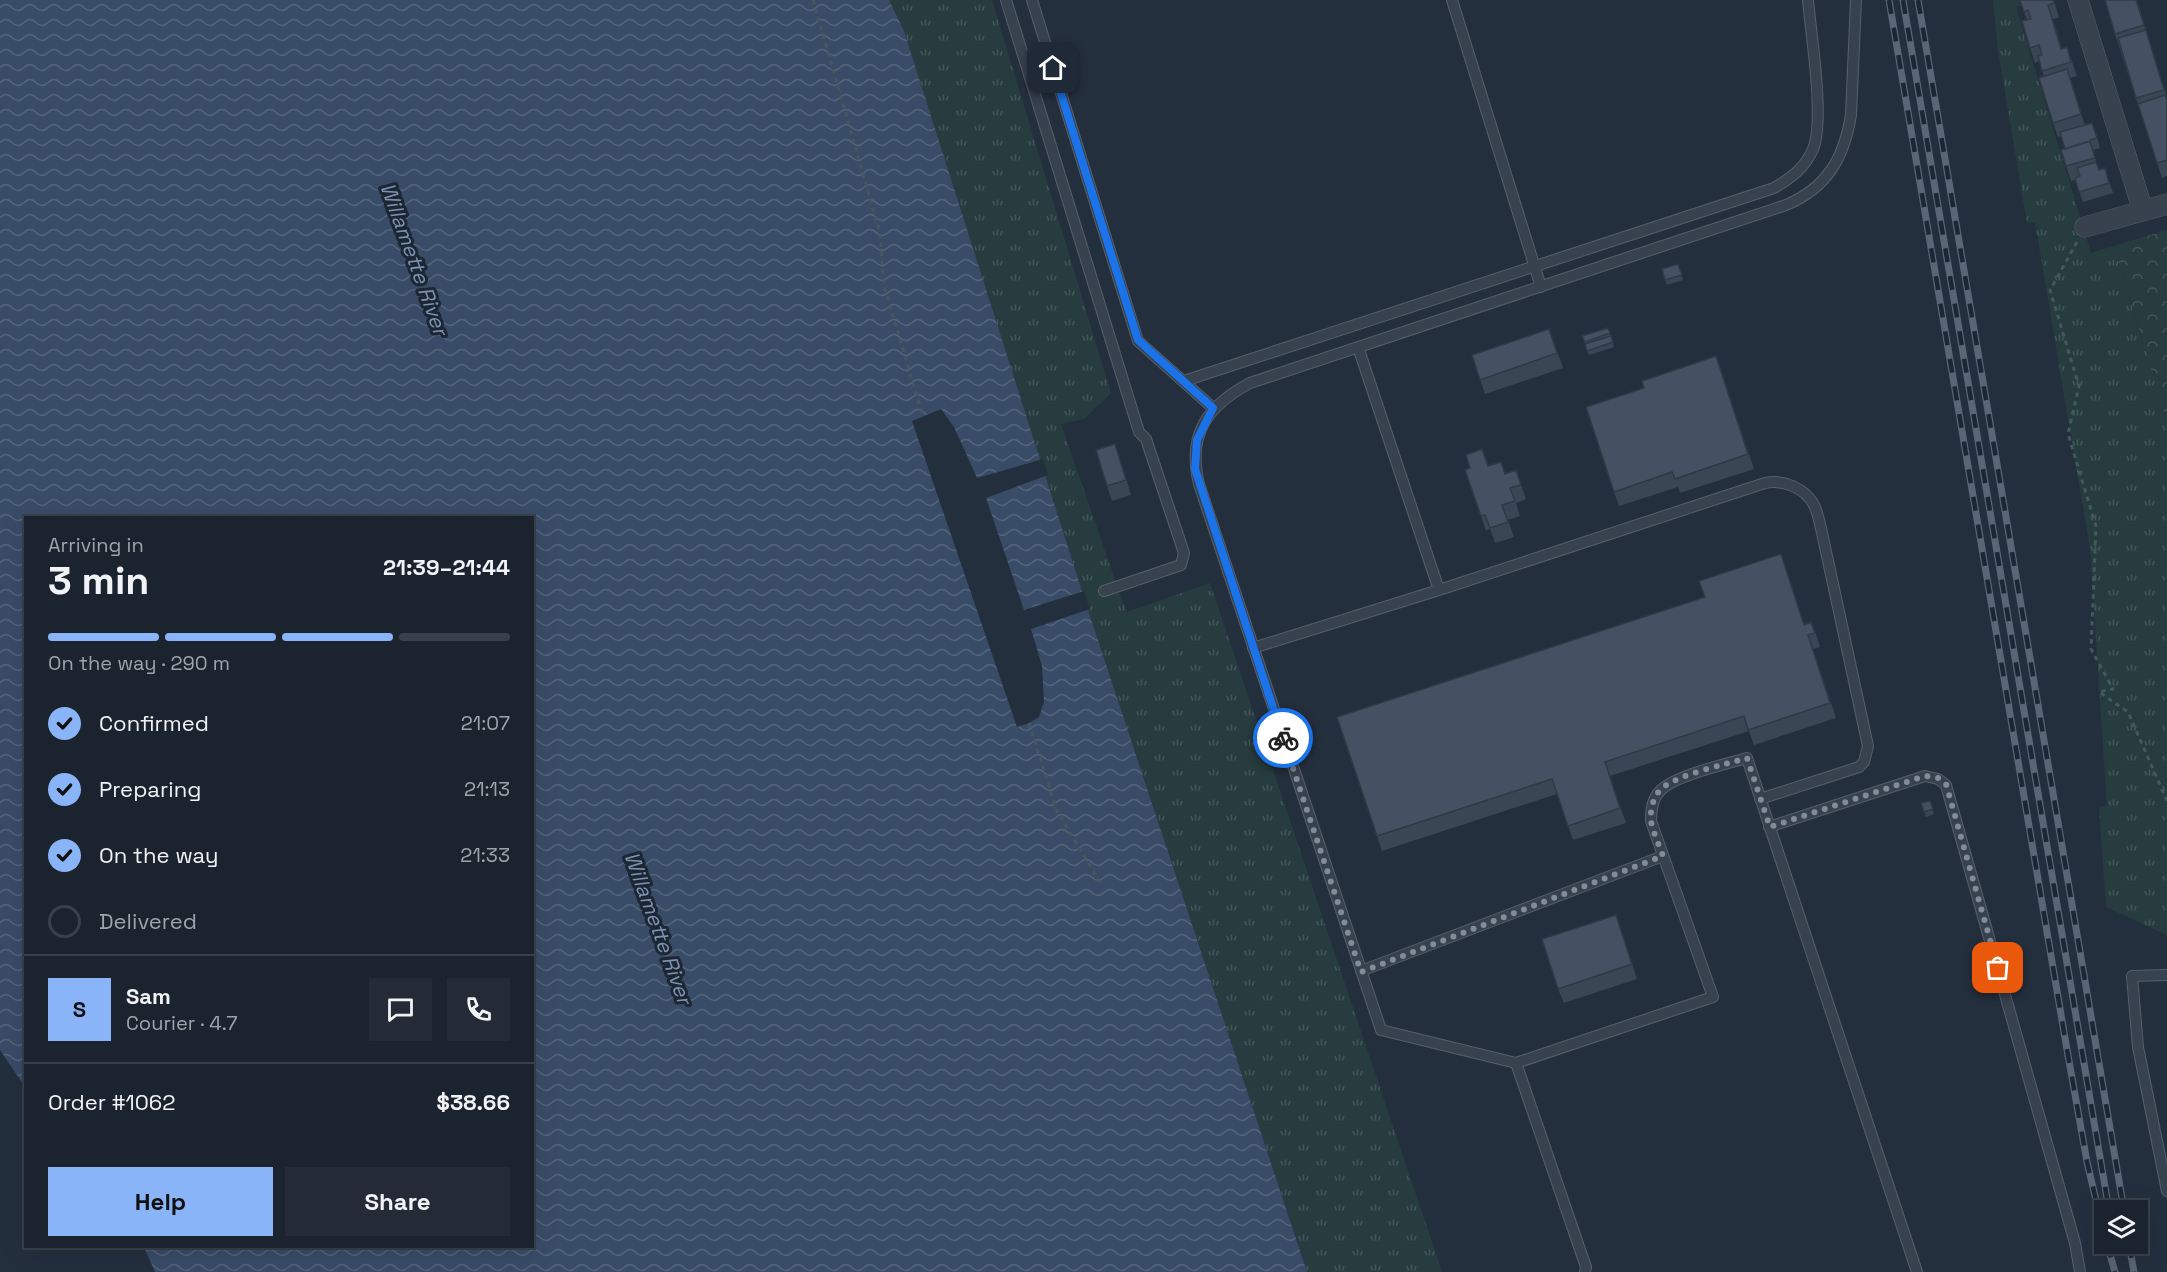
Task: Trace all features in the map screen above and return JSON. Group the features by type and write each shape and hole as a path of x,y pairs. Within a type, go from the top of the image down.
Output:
{"street":[{"path":"2078,0 2143,211"},
{"path":"2085,227 2167,204"}],"lane":[{"path":"1006,0 1139,432 1146,439 1184,553 1181,565 1104,591"},
{"path":"1032,0 1138,340 1213,408"},
{"path":"1452,0 1541,287"},
{"path":"1184,381 1774,188 1791,178 1805,164 1814,148 1819,125 1808,0"},
{"path":"1856,0 1851,115 1848,131 1836,163 1828,176 1812,192 1786,206 1250,383 1213,408 1197,440 1195,469 1381,1030 1516,1063 1713,997 1651,821 1651,812 1656,796 1661,789 1673,781 1747,758 1917,1272"},
{"path":"1358,347 1439,590"},
{"path":"1254,648 1774,481 1798,489 1808,496 1814,506 1822,533 1868,746 1859,767 1760,799"},
{"path":"1770,827 1925,776 1938,778 1946,784 2075,1243 2080,1272"},
{"path":"1361,972 1663,856"},
{"path":"2167,975 2132,976 2138,1047 2167,1191"},
{"path":"1516,1063 1586,1267 1585,1272"}],"path":[{"path":"813,0 880,233 884,286 923,417"},
{"path":"2085,227 2050,290 2079,386 2068,434 2096,526 2091,649 2113,689 2099,692 2128,712 2167,801"},
{"path":"1029,723 1057,811 1101,884"}],"green space":[{"path":"889,0 992,0 1111,393 1084,419 1061,424 1122,600 1127,612 1210,583 1442,1272 1307,1272 1087,607 904,31"},
{"path":"1993,0 2038,0 2016,7 2091,253 2114,246 2144,347 2167,340 2167,935 2106,907 2099,807 2107,806 2090,549 2035,222 2027,223 1998,50"},
{"path":"2167,230 2167,421 2114,246"}],"water":[{"name":"Willamette River","path":"0,0 889,0 904,31 1087,607 1307,1272 155,1272 144,1248 534,1248 534,516 24,516 24,1086 0,1050"}],"pier":[{"path":"941,409 954,427 977,478 1043,459 1048,475 986,498 1024,610 1084,591 1090,609 1031,629 1042,666 1044,702 1039,717 1017,727 912,421"}],"building":[{"path":"2020,0 2053,0 2054,3 2048,5 2061,49 2067,47 2071,62 2042,71 2038,56 2042,55 2039,45 2030,48 2022,21 2031,19 2028,10 2024,12"},
{"path":"2105,0 2136,0 2144,25 2115,34"},
{"path":"2146,30 2164,90 2136,98 2118,38"},
{"path":"2067,69 2081,114 2053,123 2039,78"},
{"path":"2165,95 2167,100 2167,160 2157,163 2138,104"},
{"path":"2092,123 2097,138 2090,140 2091,146 2090,141 2065,149 2060,132"},
{"path":"2090,141 2095,158 2066,166 2061,150"},
{"path":"2096,162 2099,170 2105,168 2109,183 2079,192 2075,178 2080,176 2077,168"},
{"path":"1678,264 1682,275 1665,280 1662,269"},
{"path":"1608,328 1610,333 1585,342 1582,336"},
{"path":"1549,329 1557,353 1480,380 1472,355"},
{"path":"1611,336 1613,342 1587,351 1585,344"},
{"path":"1716,356 1748,454 1675,479 1672,472 1614,492 1586,407 1644,388 1642,381"},
{"path":"1115,444 1126,480 1107,486 1096,450"},
{"path":"1482,449 1488,466 1501,462 1505,474 1516,470 1521,485 1510,488 1515,501 1502,505 1508,522 1490,528 1485,515 1481,516 1465,470 1470,468 1466,455"},
{"path":"1781,554 1804,625 1811,622 1815,633 1808,635 1830,703 1748,730 1744,716 1605,762 1620,808 1568,826 1552,779 1377,836 1337,717 1705,597 1699,581"},
{"path":"1930,801 1933,809 1924,812 1921,803"},
{"path":"1616,915 1632,964 1558,989 1542,939"}],"railway":[{"path":"1889,0 2066,1044 2096,1200"},
{"path":"1903,0 2107,1200"},
{"path":"1918,0 2122,1200"},
{"path":"2110,1254 2115,1272"},
{"path":"2131,1254 2134,1272"}],"way so far":[{"path":"1283,738 1361,972 1663,856 1651,821 1656,796 1661,789 1673,781 1747,758 1770,827 1925,776 1938,778 1946,784 1998,968"}],"route":[{"path":"1053,68 1138,340 1213,408 1197,440 1195,469 1283,738"}]}
